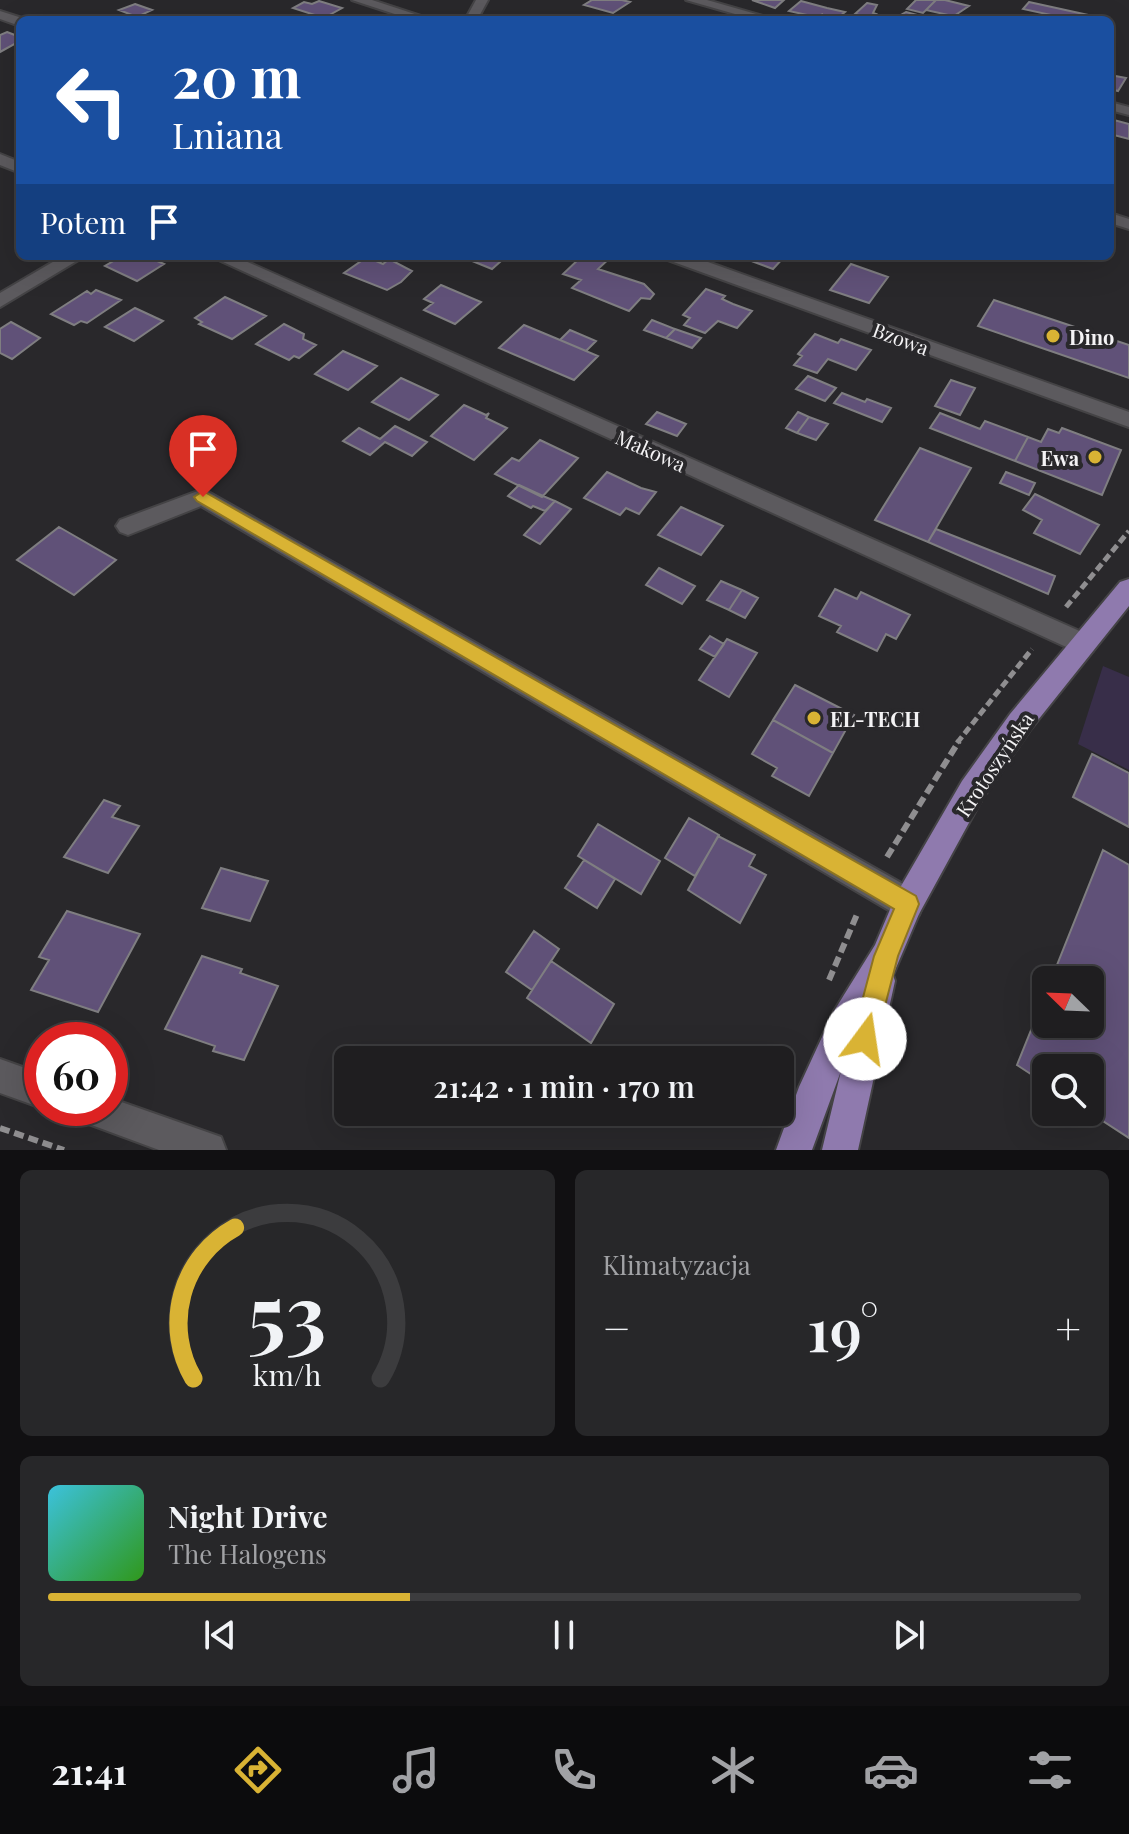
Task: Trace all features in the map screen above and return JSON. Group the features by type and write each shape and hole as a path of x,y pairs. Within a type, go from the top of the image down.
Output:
{"main road":[{"name":"Krotoszyńska","path":"794,1150 811,1099 846,1023 886,956 908,904 972,790 1020,722 1129,589"},
{"name":"Krotoszyńska","path":"840,1150 886,956"}],"street":[{"path":"358,0 413,16"},
{"path":"692,0 755,16"},
{"path":"0,301 69,260"},
{"name":"Makowa","path":"228,260 1084,644"},
{"name":"Bzowa","path":"685,260 1129,420"},
{"path":"128,526 203,497 908,904"},
{"path":"0,1076 24,1085"},
{"path":"128,1122 208,1150"}],"path":[{"path":"0,1128 64,1150"}],"shaded area":[{"path":"1103,666 1129,677 1129,770 1078,744"}],"building":[{"path":"592,0 630,2 613,13 584,5"},
{"path":"752,0 784,0 775,8"},
{"path":"916,0 936,0 923,13 907,9"},
{"path":"936,0 969,6 954,16 926,10"},
{"path":"319,1 342,8 328,16 318,16 293,8 304,2 312,4"},
{"path":"801,1 845,12 840,16 812,16 789,11"},
{"path":"1029,2 1093,16 1055,16 1023,9"},
{"path":"867,3 877,5 874,16 855,14"},
{"path":"135,4 152,10 134,16 119,10"},
{"path":"906,12 921,16 899,16"},
{"path":"7,32 16,35 16,43 0,52 0,35"},
{"path":"1114,76 1126,78 1118,91 1114,90"},
{"path":"1114,120 1129,124 1129,139 1114,135"},
{"path":"115,260 155,260 164,264 137,281 105,266"},
{"path":"363,260 383,264 391,260 412,271 387,290 344,273"},
{"path":"470,260 501,261 492,269"},
{"path":"578,260 608,260 598,269 644,284 654,294 650,299 641,298 629,311 572,288 581,280 563,274"},
{"path":"749,260 781,260 773,269"},
{"path":"851,264 888,277 869,303 830,290"},
{"path":"441,285 481,302 455,324 424,310 433,303 424,299"},
{"path":"706,289 752,311 737,328 718,321 705,333 684,325 690,318 683,315"},
{"path":"96,290 121,300 87,323 81,321 74,325 51,314 87,291 91,294"},
{"path":"225,297 266,316 232,339 199,324 202,322 195,318"},
{"name":"Dino","path":"994,300 1129,345 1129,378 978,326"},
{"path":"135,308 163,321 134,341 105,327"},
{"path":"652,320 675,329 666,338 644,330"},
{"path":"11,322 40,338 12,359 0,353 0,329"},
{"path":"284,324 304,334 303,339 316,345 299,358 294,356 289,360 256,344"},
{"path":"524,325 598,356 574,380 499,348"},
{"path":"675,329 701,338 692,348 666,338"},
{"path":"570,330 596,341 586,351 560,340"},
{"path":"815,334 871,350 856,370 828,359 817,373 794,365 802,356 798,354"},
{"path":"343,351 377,366 348,390 315,374"},
{"path":"808,376 836,388 825,401 796,389"},
{"path":"401,378 438,395 409,420 372,402"},
{"path":"951,380 975,388 960,415 935,406"},
{"path":"842,393 891,408 882,422 834,403"},
{"path":"464,405 486,415 489,413 486,418 507,428 474,460 431,436"},
{"path":"657,412 686,424 677,436 646,424"},
{"path":"798,412 809,417 797,433 786,428"},
{"path":"940,413 980,429 985,421 1028,437 1015,461 930,428"},
{"path":"809,417 828,424 816,440 797,433"},
{"path":"395,426 427,442 412,456 385,442 370,455 343,441 359,428 380,439"},
{"path":"1062,428 1121,450 1102,495 1015,461 1028,437 1041,442 1048,429 1059,433"},
{"path":"540,440 578,458 542,497 495,474 512,458 519,461"},
{"path":"920,448 971,468 928,542 875,520"},
{"path":"607,472 656,492 639,514 626,508 620,515 584,498"},
{"path":"1006,472 1035,483 1029,495 1000,483"},
{"path":"519,485 555,501 545,511 531,508 508,496"},
{"path":"1035,494 1099,525 1080,554 1034,533 1042,520 1023,510"},
{"path":"555,501 571,509 540,544 524,535"},
{"path":"681,507 723,526 701,555 658,535"},
{"path":"59,527 116,560 74,595 17,560"},
{"path":"936,529 1055,576 1048,594 928,542"},
{"path":"659,568 695,586 682,604 646,585"},
{"path":"721,581 742,590 729,610 707,600"},
{"path":"835,589 857,599 861,592 910,615 896,639 886,634 877,651 837,632 841,626 819,616"},
{"path":"742,590 758,598 745,618 729,610"},
{"path":"710,636 724,644 715,657 700,649"},
{"path":"727,639 757,653 729,697 699,680"},
{"name":"EL-TECH","path":"795,685 854,715 833,753 773,720"},
{"path":"773,720 833,753 809,796 772,776 777,768 752,754"},
{"path":"1092,754 1129,773 1129,827 1073,797"},
{"path":"104,800 120,806 112,817 139,826 108,873 64,857"},
{"path":"689,818 719,835 695,876 665,858"},
{"path":"598,824 660,861 641,894 578,856"},
{"path":"718,836 755,855 749,866 766,875 740,923 688,890"},
{"path":"1103,850 1129,865 1129,1138 1104,1122 1104,1054 1032,1054 1032,1075 1017,1065 1032,1028 1032,1038 1104,1038 1104,966 1057,966"},
{"path":"584,860 615,879 597,908 565,888"},
{"path":"221,868 268,881 250,921 202,908"},
{"path":"67,911 140,934 98,1012 31,990 49,960 39,957"},
{"path":"534,931 559,949 532,990 506,972"},
{"path":"202,956 242,969 240,973 278,986 244,1060 213,1051 215,1046 165,1029"},
{"path":"551,961 614,1004 591,1043 527,998"}],"place":[{"name":"Dino","path":"1053,336"},
{"name":"Ewa","path":"1095,457"},
{"name":"EL-TECH","path":"814,718"}],"route":[{"path":"203,497 908,904 886,956 865,1039"}]}
